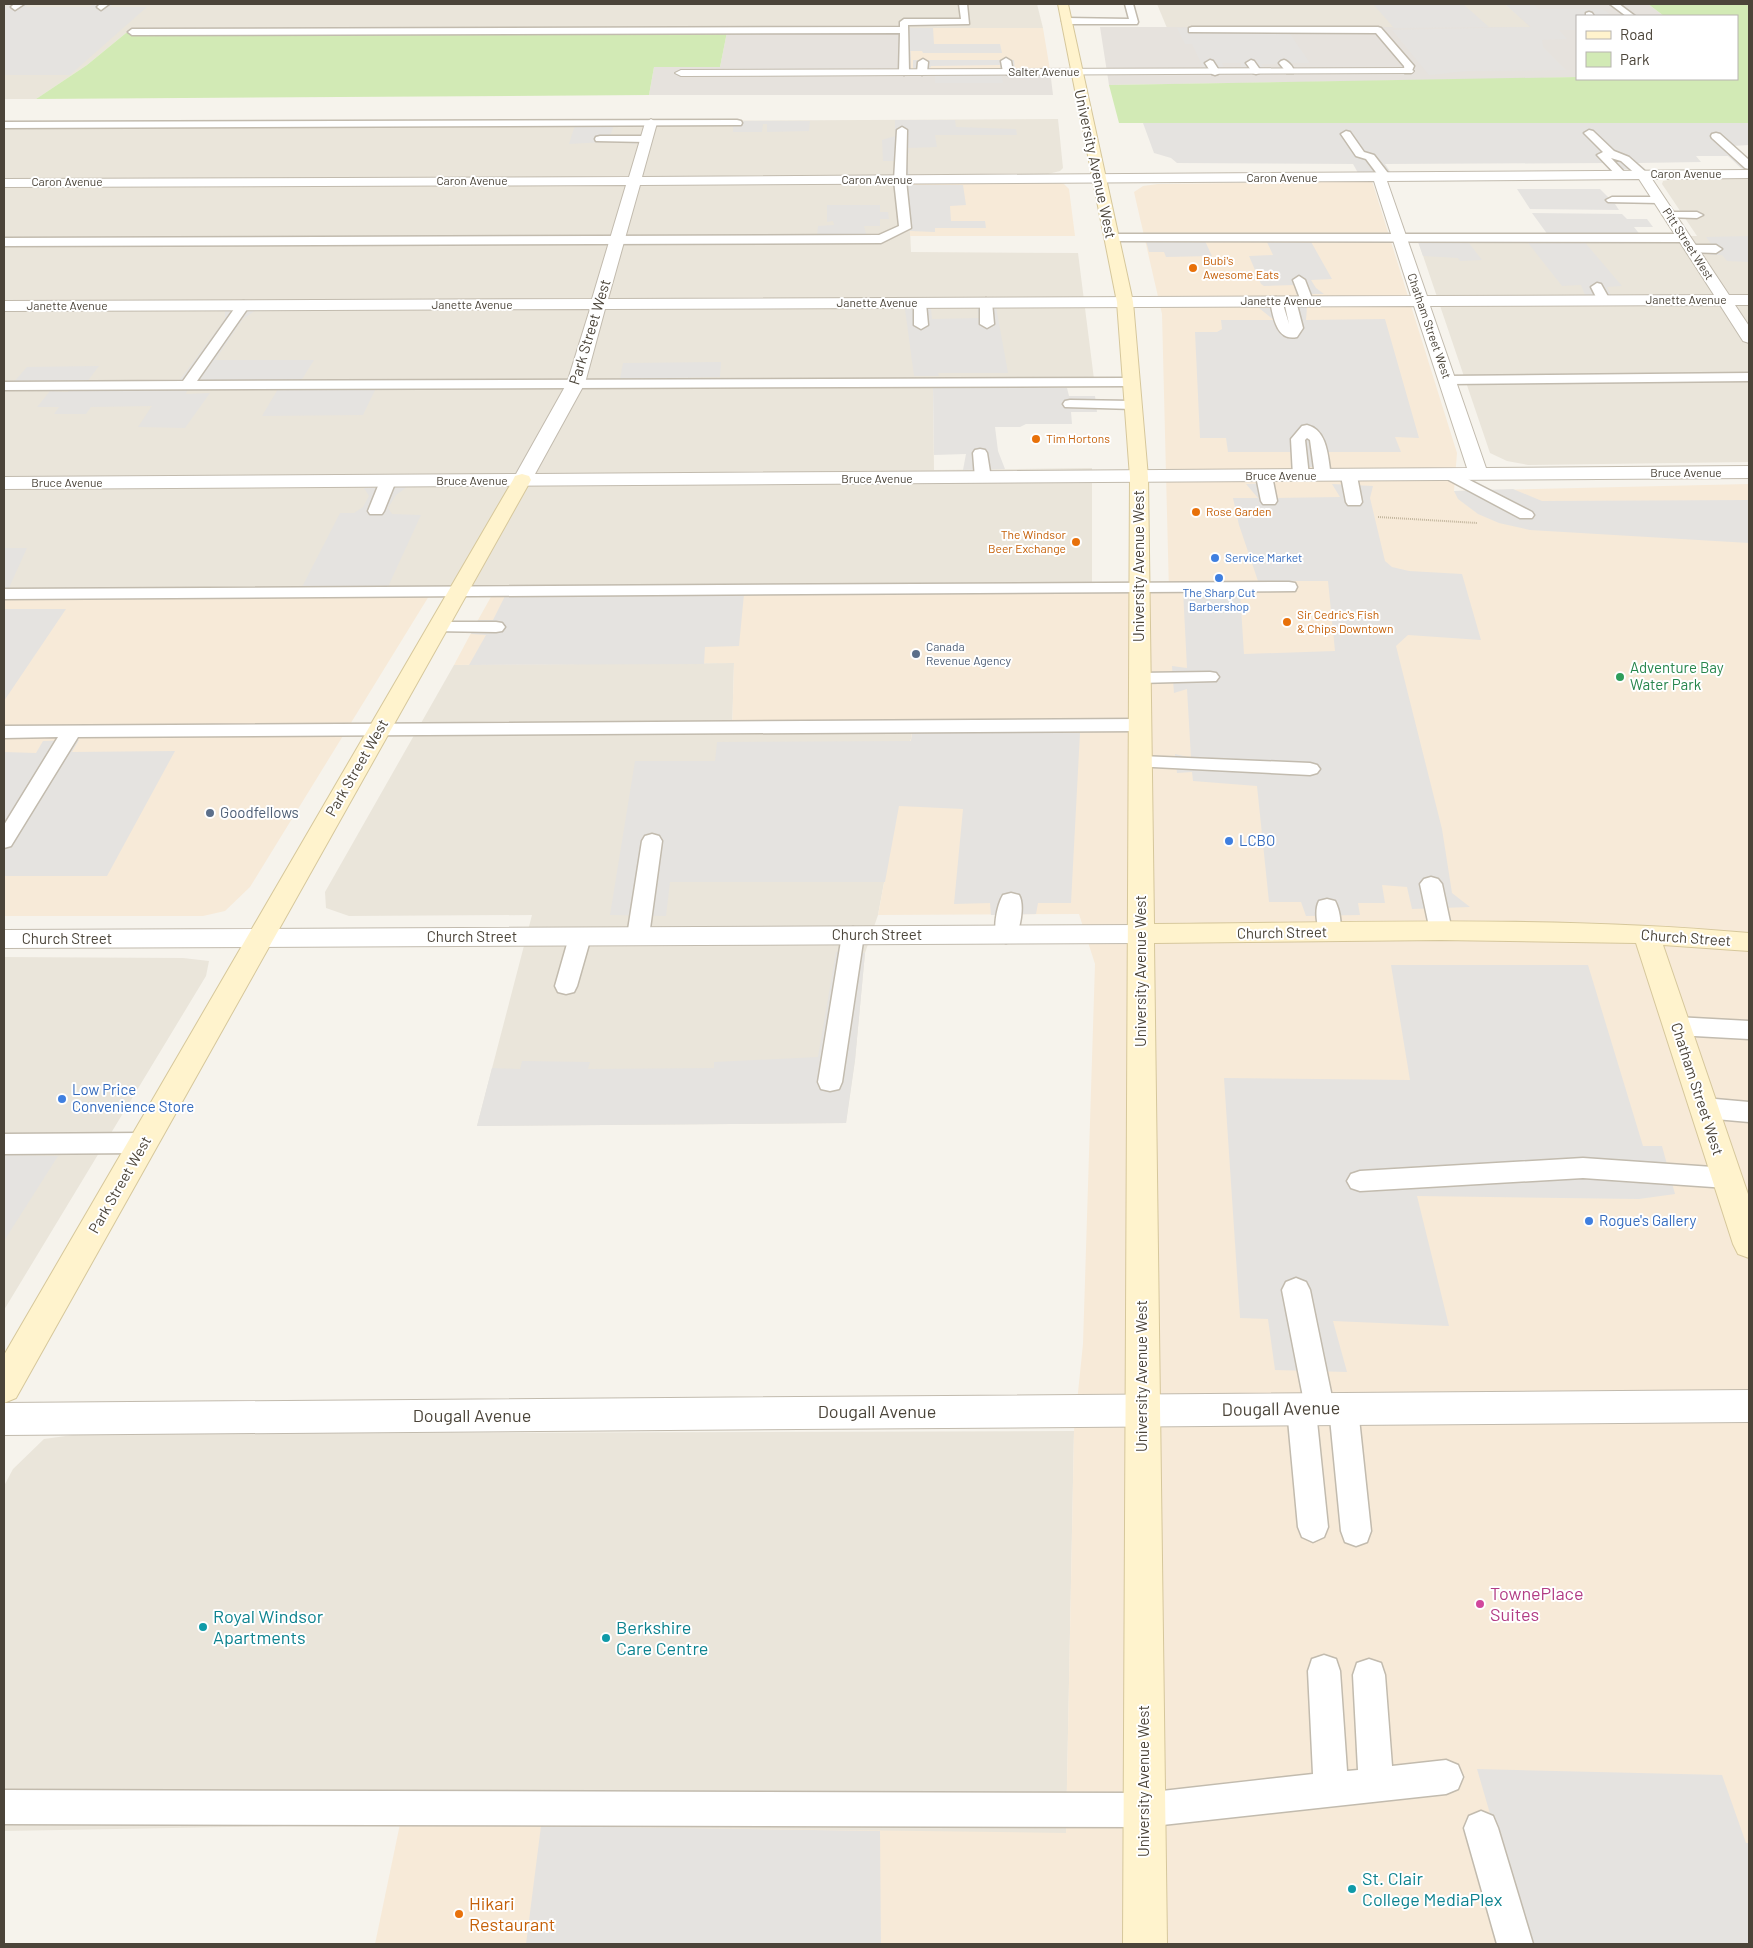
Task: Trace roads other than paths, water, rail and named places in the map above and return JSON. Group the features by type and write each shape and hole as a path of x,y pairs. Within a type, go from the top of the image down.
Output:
{"main road":[{"name":"University Avenue West","path":"1062,4 1125,302 1138,477 1145,1944"},
{"name":"Park Street West","path":"4,1387 522,480"},
{"name":"Church Street","path":"1141,934 1440,931 1646,934 1749,942"},
{"name":"Chatham Street West","path":"1646,934 1749,1244"}],"street":[{"name":"Salter Avenue","path":"681,73 904,72 922,67 1007,67 1076,72 1212,67 1287,67 1408,71"},
{"name":"Park Street West","path":"522,480 576,383 651,123"},
{"name":"Caron Avenue","path":"4,183 1098,179 1749,174"},
{"name":"Pitt Street West","path":"1643,175 1749,338"},
{"name":"Chatham Street West","path":"1377,177 1400,237 1479,475"},
{"name":"Janette Avenue","path":"4,306 1421,301 1601,293 1749,300"},
{"name":"Bruce Avenue","path":"4,483 1749,472"},
{"name":"Church Street","path":"4,939 1141,934"},
{"name":"Dougall Avenue","path":"4,1419 1749,1406"}],"lane":[{"path":"904,72 904,22 966,22 963,4"},
{"path":"1066,22 1134,22 1129,4"},
{"path":"1614,4 1630,15"},
{"path":"132,32 904,30"},
{"path":"1192,30 1378,30 1408,66 1408,71"},
{"path":"4,125 737,123"},
{"path":"4,242 881,239 905,228 900,180 902,130"},
{"path":"1589,133 1610,154"},
{"path":"1346,134 1360,154 1370,157 1377,177"},
{"path":"1716,136 1749,166"},
{"path":"600,139 646,139"},
{"path":"1360,154 1354,157 1377,177"},
{"path":"1622,175 1602,155 1622,155 1643,175"},
{"path":"1612,200 1659,200"},
{"path":"1656,222 1697,215"},
{"path":"1112,243 1400,237 1688,244 1716,249"},
{"path":"1112,243 1185,247"},
{"path":"1299,280 1308,301"},
{"path":"986,302 987,324"},
{"path":"920,303 921,325"},
{"path":"187,385 244,306"},
{"path":"4,386 576,383 925,376 1131,382"},
{"path":"1448,380 1749,377"},
{"path":"1070,404 1133,405"},
{"path":"1301,476 1298,439 1307,429 1317,439 1323,476"},
{"path":"980,453 983,478"},
{"path":"1450,475 1526,515"},
{"path":"1264,476 1269,501"},
{"path":"1349,476 1354,502"},
{"path":"376,511 388,481"},
{"path":"4,594 1289,587"},
{"path":"438,627 496,627"},
{"path":"1139,678 1210,677"},
{"path":"4,732 1140,725"},
{"path":"4,841 72,731"},
{"path":"1140,762 1310,769"},
{"path":"638,936 652,841"},
{"path":"1430,884 1440,931"},
{"path":"1006,934 1011,900"},
{"path":"1327,906 1330,932"},
{"path":"830,1082 853,935"},
{"path":"566,986 580,937"},
{"path":"1676,1026 1749,1030"},
{"path":"1704,1108 1749,1112"},
{"path":"4,1144 143,1143"},
{"path":"1360,1181 1584,1168 1727,1178"},
{"path":"1296,1290 1322,1409 1356,1531"},
{"path":"1313,1527 1322,1409"},
{"path":"1324,1671 1331,1790"},
{"path":"1369,1676 1376,1784"},
{"path":"4,1807 1144,1810 1446,1777"},
{"path":"1481,1828 1515,1944"}],"place":[{"name":"Bubi's Awesome Eats","path":"1193,268"},
{"name":"Tim Hortons","path":"1036,439"},
{"name":"Rose Garden","path":"1196,512"},
{"name":"The Windsor Beer Exchange","path":"1076,542"},
{"name":"Service Market","path":"1215,558"},
{"name":"The Sharp Cut Barbershop","path":"1219,578"},
{"name":"Sir Cedric's Fish & Chips Downtown","path":"1287,622"},
{"name":"Canada Revenue Agency","path":"916,654"},
{"name":"Adventure Bay Water Park","path":"1620,677"},
{"name":"Goodfellows","path":"210,813"},
{"name":"LCBO","path":"1229,841"},
{"name":"Low Price Convenience Store","path":"62,1099"},
{"name":"Rogue's Gallery","path":"1589,1221"},
{"name":"TownePlace Suites","path":"1480,1604"},
{"name":"Royal Windsor Apartments","path":"203,1627"},
{"name":"Berkshire Care Centre","path":"606,1638"},
{"name":"St. Clair College MediaPlex","path":"1352,1889"},
{"name":"Hikari Restaurant","path":"459,1914"}]}
